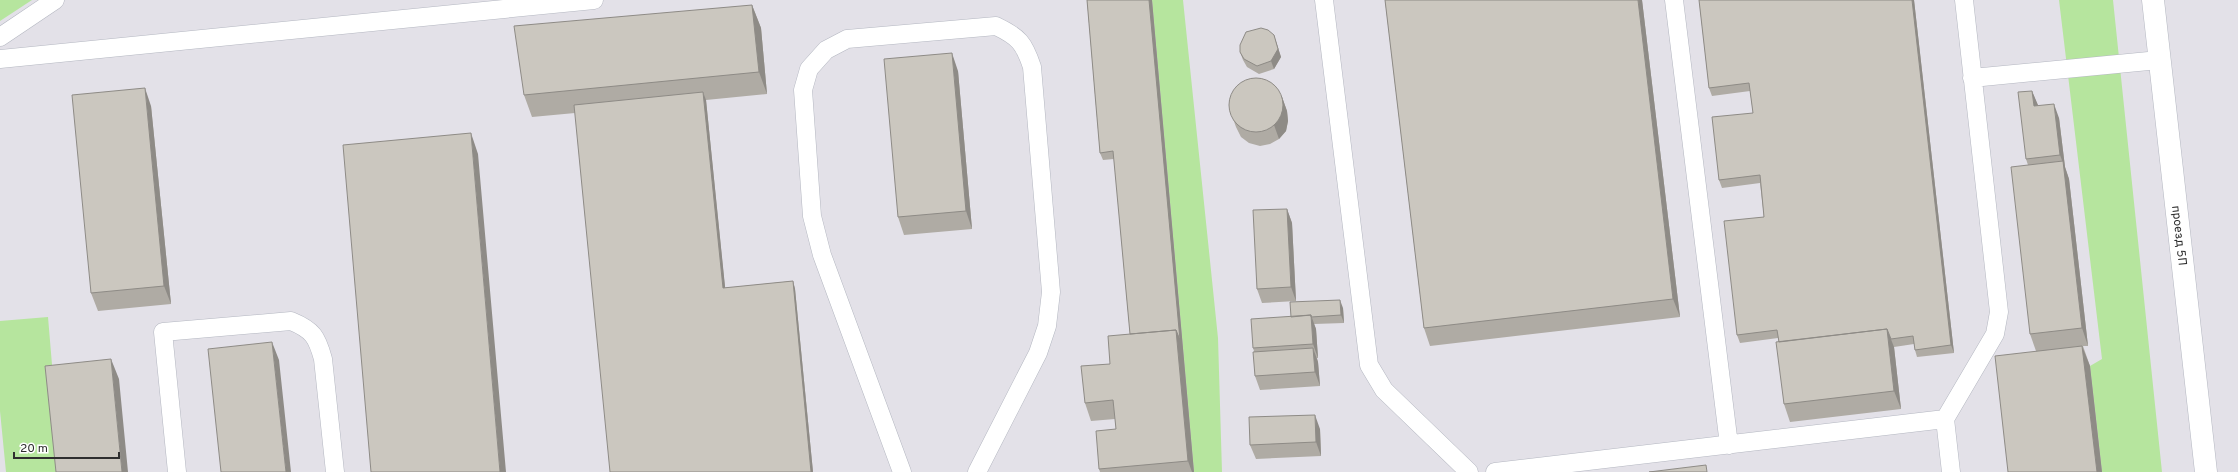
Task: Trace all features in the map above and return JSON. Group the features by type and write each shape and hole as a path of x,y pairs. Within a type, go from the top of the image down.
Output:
{"street":[{"name":"проезд 5П","path":"2153,0 2206,472"}],"lane":[{"path":"0,37 55,0"},
{"path":"0,59 594,0"},
{"path":"1324,0 1369,365 1384,390 1469,472"},
{"path":"1674,0 1729,445"},
{"path":"1951,472 1945,419 1995,334 1999,312 1964,0"},
{"path":"902,472 822,255 812,216 803,90 809,69 826,50 847,40 996,26 1013,34 1025,46 1032,67 1052,292 1047,326 1038,353 977,472"},
{"path":"1972,78 2159,60"},
{"path":"177,472 163,332 291,321 307,328 318,341 323,359 335,472"},
{"path":"1495,472 1945,419"}],"shaded area":[{"path":"0,0 2238,0 2238,472 0,472"}],"green space":[{"path":"0,0 32,0 0,21"},
{"path":"1152,0 1183,0 1218,338 1222,472 1194,472"},
{"path":"2059,0 2113,0 2162,472 2102,472 2090,366 2102,359"},
{"path":"48,317 61,472 6,472 0,411 0,321"}],"building":[{"path":"1087,0 1149,0 1180,340 1176,330 1130,334 1113,151 1100,153"},
{"path":"1385,0 1638,0 1673,299 1424,328"},
{"path":"1699,0 1912,0 1951,345 1915,350 1913,336 1891,339 1887,329 1779,342 1777,330 1737,335 1724,221 1764,217 1760,175 1719,180 1712,117 1753,113 1749,83 1709,88"},
{"path":"752,5 759,72 524,95 514,26"},
{"path":"1261,28 1268,30 1274,35 1278,49 1271,61 1257,66 1244,59 1240,52 1240,45 1246,32"},
{"path":"952,53 966,211 898,217 884,59"},
{"path":"1256,78 1271,83 1275,86 1278,90 1283,105 1278,120 1275,124 1271,127 1256,132 1241,127 1237,124 1234,120 1229,105 1234,90 1237,86 1241,83"},
{"path":"145,88 164,286 91,293 72,95"},
{"path":"2032,91 2034,106 2054,104 2060,155 2026,159 2018,92"},
{"path":"703,92 723,288 793,281 811,472 610,472 574,105"},
{"path":"471,133 500,472 371,472 343,145"},
{"path":"2063,161 2082,328 2030,334 2011,167"},
{"path":"1287,209 1291,287 1257,289 1253,210"},
{"path":"1340,300 1341,315 1291,317 1290,302"},
{"path":"1311,315 1313,344 1253,348 1251,319"},
{"path":"1887,329 1894,391 1784,404 1776,342"},
{"path":"1176,330 1188,461 1099,469 1096,431 1116,429 1113,400 1085,403 1081,366 1110,364 1108,336"},
{"path":"272,342 286,472 221,472 208,349"},
{"path":"2082,346 2097,472 2008,472 1995,356"},
{"path":"1313,348 1315,372 1255,376 1253,352"},
{"path":"111,359 122,472 56,472 45,366"},
{"path":"1315,415 1316,442 1250,445 1249,417"},
{"path":"1706,465 1707,472 1649,472"}]}
